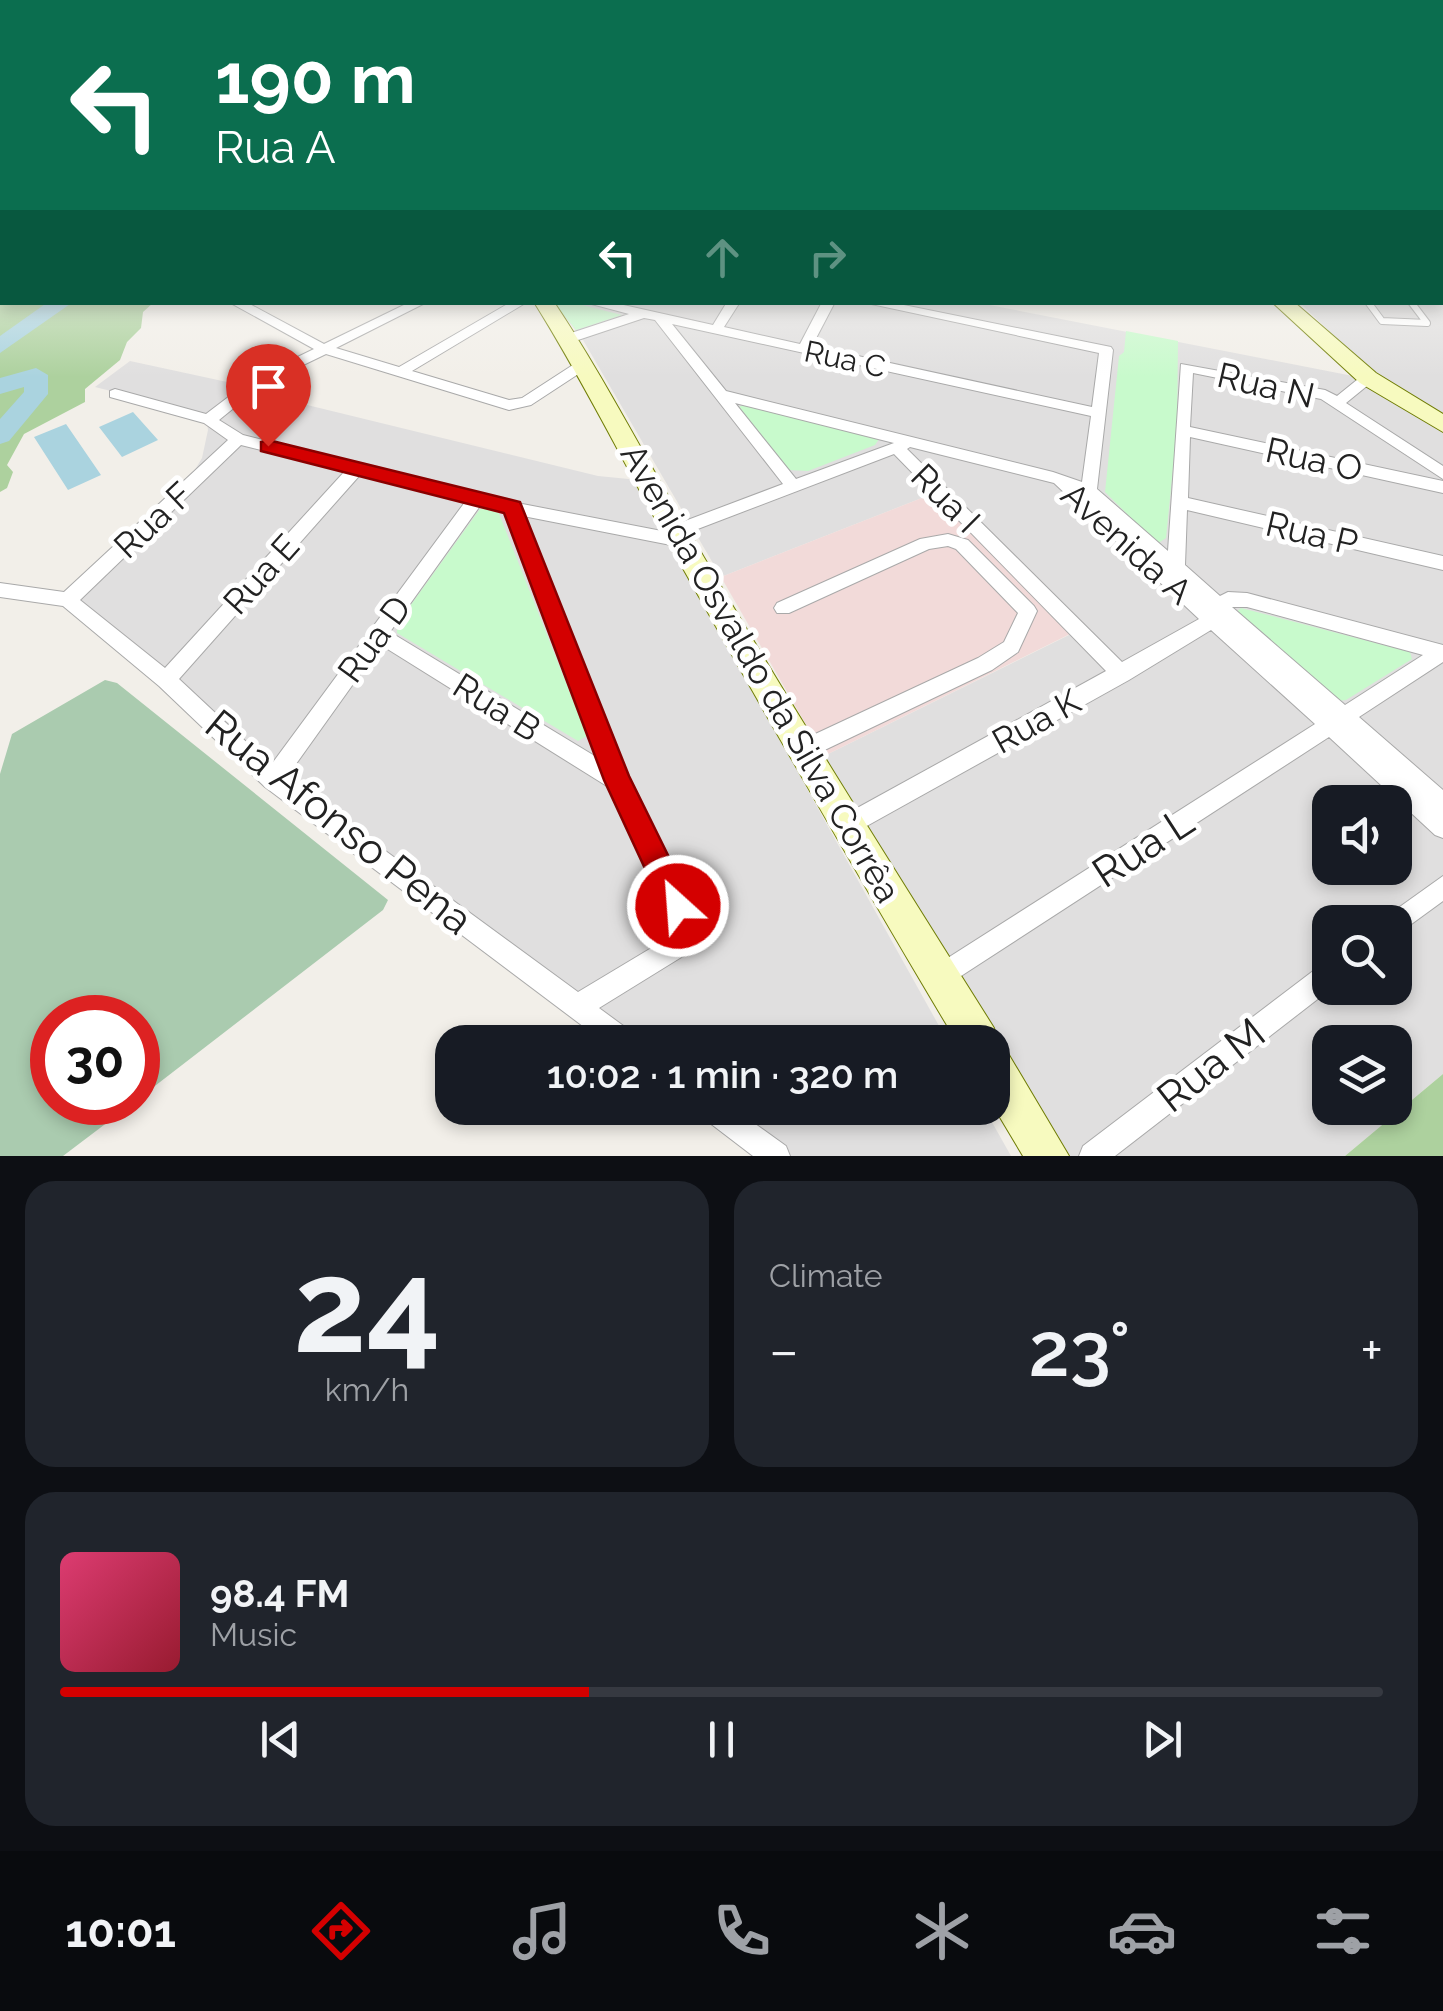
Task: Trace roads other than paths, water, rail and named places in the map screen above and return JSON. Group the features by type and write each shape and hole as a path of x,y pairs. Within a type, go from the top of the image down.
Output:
{"street":[{"path":"247,305 324,349 509,405 526,402 584,364"},
{"path":"209,420 256,382 415,305"},
{"path":"399,373 516,305"},
{"name":"Avenida Osvaldo da Silva Corrêa","path":"546,305 584,364 678,536 847,826 970,1025"},
{"name":"Rua C","path":"610,305 1099,413"},
{"path":"716,330 732,305"},
{"path":"803,350 828,305"},
{"path":"883,305 1106,350 1089,491"},
{"path":"1285,305 1368,378 1443,424"},
{"path":"567,339 636,309"},
{"path":"661,319 794,486"},
{"name":"Rua N","path":"1184,431 1186,367 1325,396 1443,474"},
{"path":"1336,403 1368,378"},
{"path":"114,394 209,420 238,439 512,508 678,536"},
{"path":"722,395 904,444 1053,477"},
{"path":"1176,568 1184,431"},
{"name":"Rua O","path":"1184,431 1443,486"},
{"name":"Rua F","path":"68,600 238,439"},
{"name":"Rua I","path":"678,536 904,444 1122,674"},
{"name":"Rua E","path":"166,680 357,468"},
{"name":"Avenida A","path":"1053,477 1089,491 1176,568 1216,615"},
{"name":"Avenida A","path":"1053,477 1337,722 1443,827"},
{"name":"Rua D","path":"272,780 477,498"},
{"name":"Rua P","path":"1182,503 1443,564"},
{"path":"512,508 617,780 692,937 577,1008"},
{"path":"782,608 926,543 948,540 962,544 1028,611 1011,647 986,664 803,750"},
{"path":"0,590 68,600"},
{"path":"1216,615 1228,599 1247,600 1442,653"},
{"name":"Rua Afonso Pena","path":"68,600 166,680 272,780 600,1025"},
{"name":"Rua K","path":"847,826 1122,674 1216,615"},
{"name":"Rua B","path":"377,633 617,780"},
{"name":"Rua L","path":"941,977 1442,653"},
{"name":"Avenida A","path":"1337,722 1443,804"},
{"path":"1412,911 1443,887"},
{"name":"Rua M","path":"1092,1156 1312,988"},
{"path":"1010,1094 1048,1156"},
{"path":"734,1125 776,1156"}],"lane":[{"path":"1370,305 1382,321 1427,323 1413,305"}],"water":[{"path":"133,412 158,440 122,457 99,427"},
{"path":"66,424 101,475 68,490 34,437"}],"waterway":[{"path":"0,346 59,305"},
{"path":"0,386 36,375 36,394 0,435"}]}
